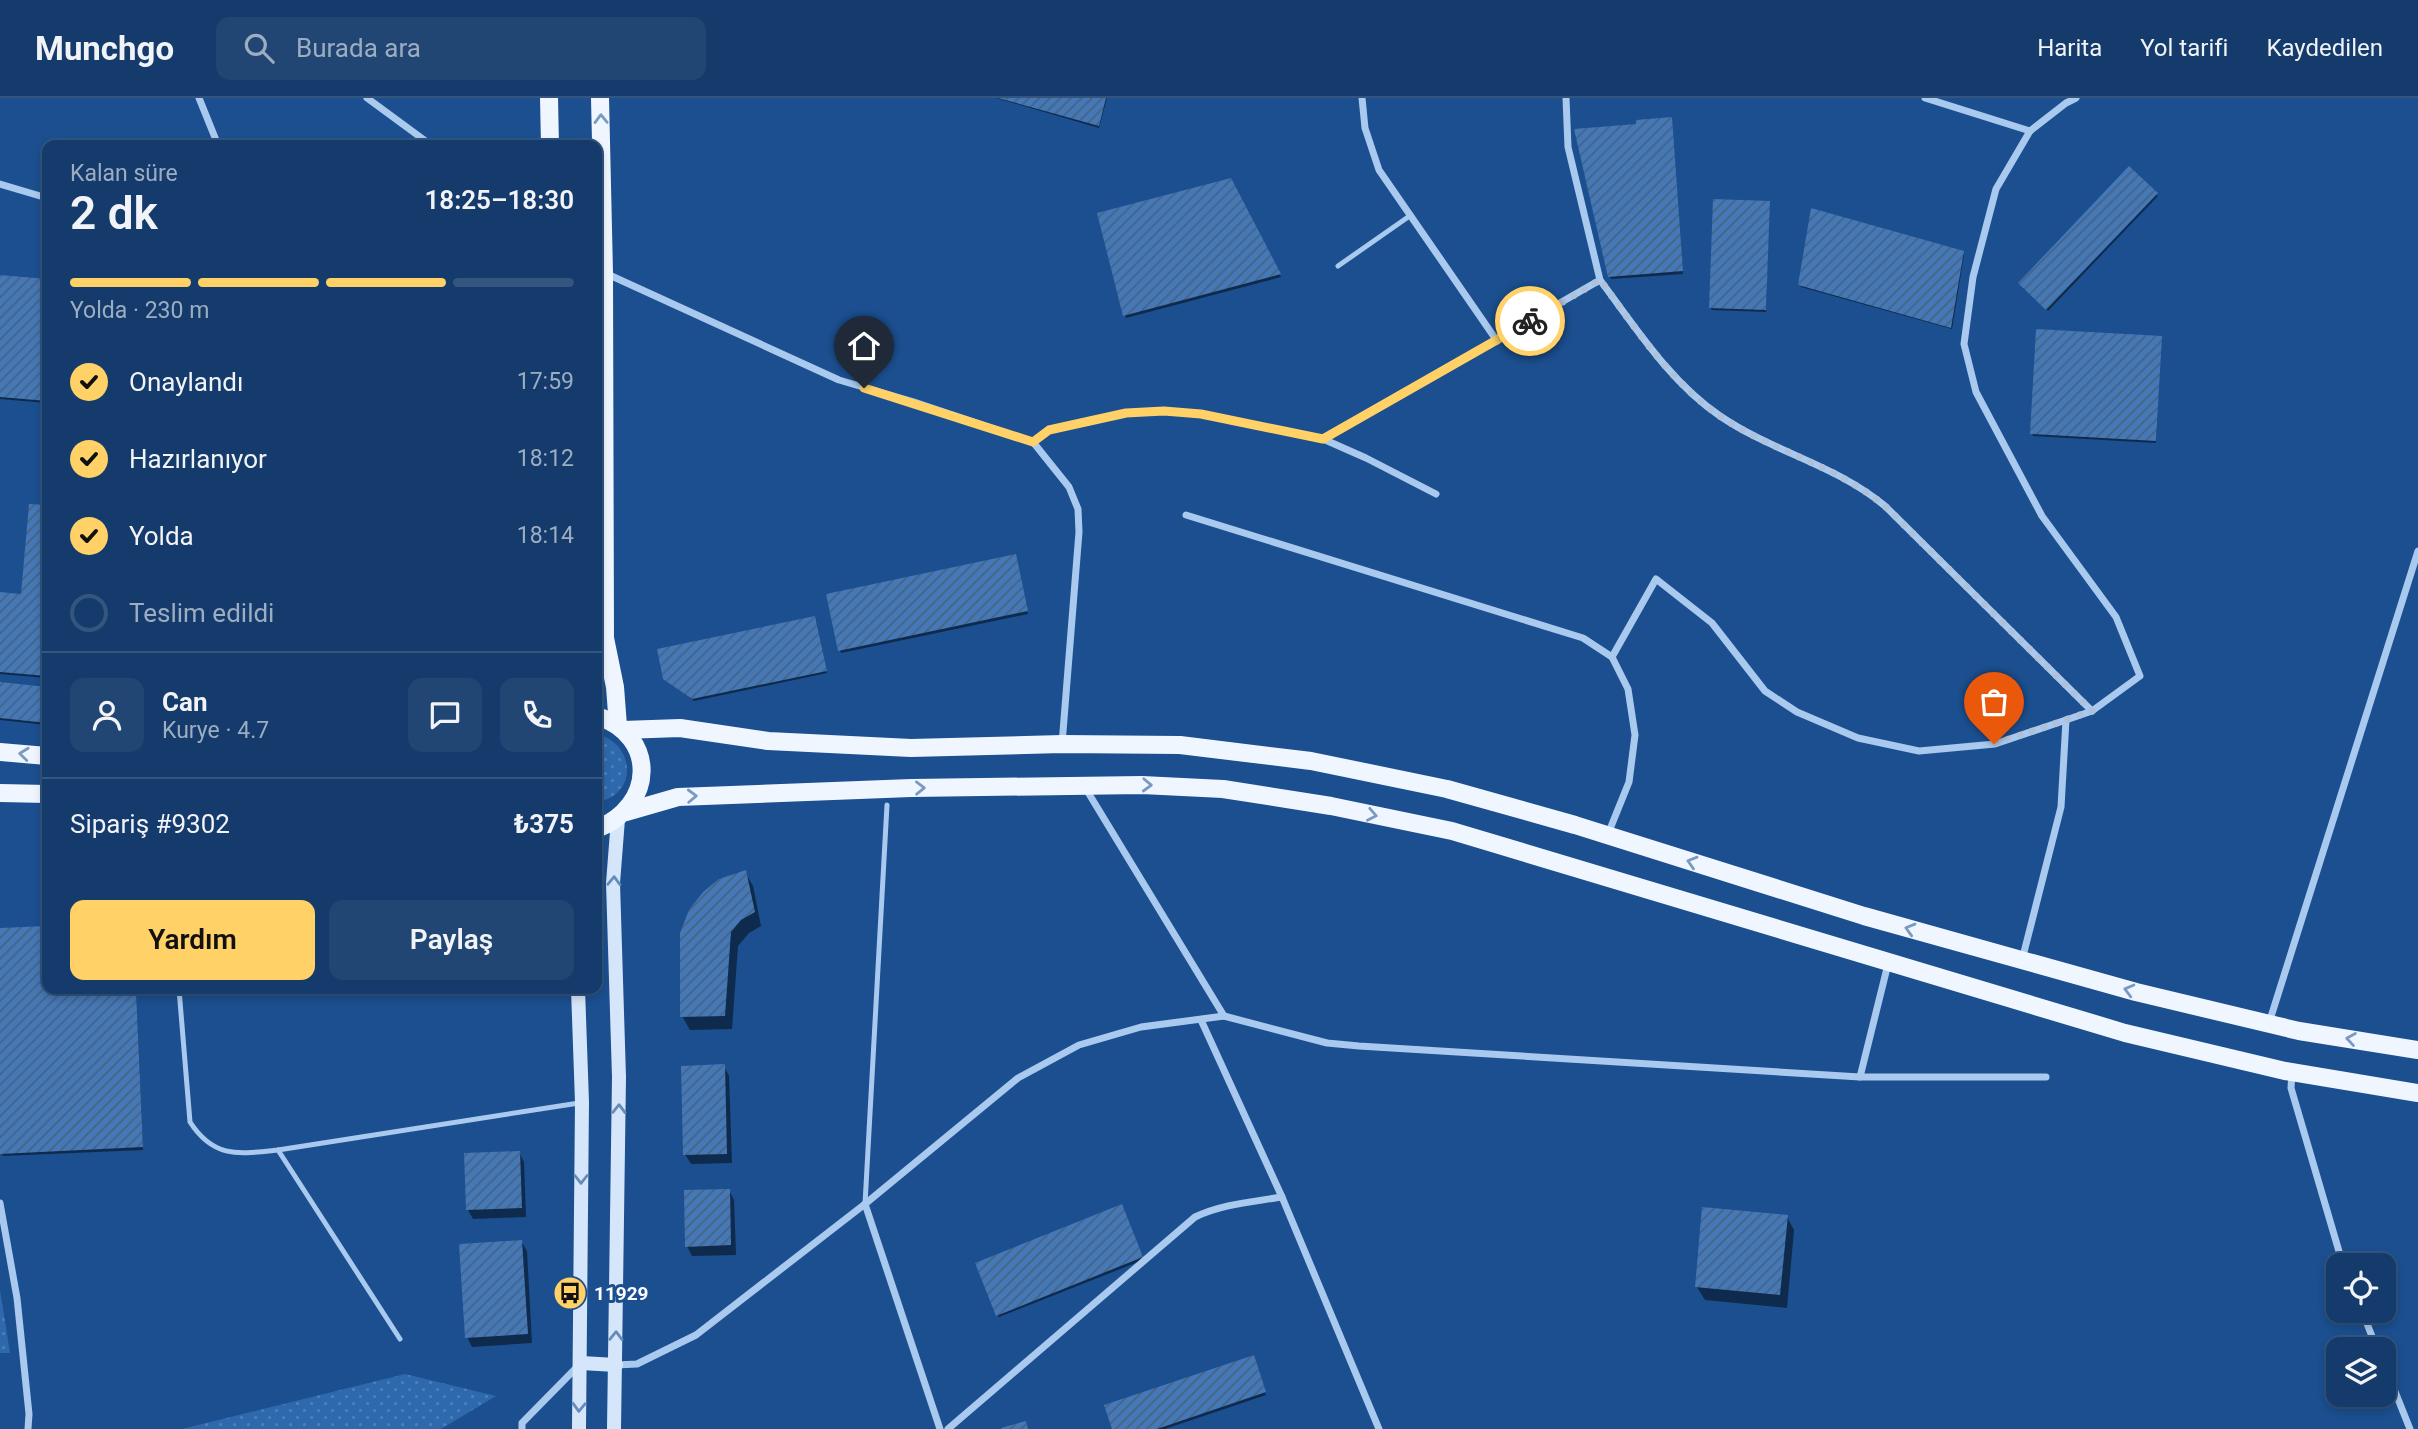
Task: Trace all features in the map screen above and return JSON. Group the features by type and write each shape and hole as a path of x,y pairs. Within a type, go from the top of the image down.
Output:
{"main road":[{"path":"549,98 550,140"},
{"path":"600,98 601,140"},
{"path":"602,186 605,638 620,728"},
{"path":"602,719 620,728 633,741 642,770 635,799 622,815"},
{"path":"620,728 680,728 768,741 911,748 1062,744 1180,745 1311,761 1447,789 1607,835 1864,916 2136,992 2269,1024 2418,1050"},
{"path":"0,751 42,755"},
{"path":"602,826 622,815 678,797 911,788 1084,785 1223,789 1331,806 1452,831 2125,1033 2292,1072 2418,1093"},
{"path":"0,793 42,794"}],"street":[{"path":"199,98 216,140"},
{"path":"367,98 424,140"},
{"path":"1362,98 1365,128 1379,170 1497,341"},
{"path":"1566,98 1568,147 1600,280 1671,374 1695,398 1722,418 1847,478 1868,491 2092,711"},
{"path":"1925,98 2030,131"},
{"path":"1612,657 1656,579 1712,623 1765,691 1797,712 1858,738 1919,751 1994,744 2066,720 2092,711 2140,676 2116,617 2042,516 1982,404 1976,392 1964,344 1973,277 1996,189 2030,131 2076,98"},
{"path":"0,184 42,197"},
{"path":"604,273 839,380 1033,442 1069,487 1078,509 1079,532 1062,744"},
{"path":"1323,439 1600,280"},
{"path":"1033,442 1049,430 1126,413 1164,411 1201,414 1323,439 1436,494"},
{"path":"1186,515 1583,638 1612,657 1628,689 1635,735 1629,782 1607,835"},
{"path":"2269,1024 2418,551"},
{"path":"2022,960 2061,807 2066,720"},
{"path":"1084,785 1224,1016"},
{"path":"614,1429 619,1077 613,883 622,815"},
{"path":"1860,1077 1889,963"},
{"path":"578,994 582,1102 579,1429"},
{"path":"522,1429 522,1423 581,1363 637,1364 695,1335 865,1204 1017,1078 1079,1045 1141,1027 1224,1016 1327,1043 1359,1046 1860,1077 2046,1077"},
{"path":"1201,1020 1282,1197 1379,1429"},
{"path":"2292,1072 2291,1088 2339,1253"},
{"path":"948,1429 1195,1217 1212,1209 1282,1197"},
{"path":"0,1203 17,1298 29,1414 28,1429"},
{"path":"865,1204 940,1429"},
{"path":"2396,1394 2410,1429"}],"lane":[{"path":"1338,266 1411,215"},
{"path":"865,1204 887,806"},
{"path":"179,994 190,1122 199,1136 210,1145 226,1152 242,1154 278,1150 582,1102"},
{"path":"278,1150 400,1339"}],"shaded area":[{"path":"602,736 619,748 627,769 620,790 602,800"},
{"path":"0,1290 10,1353 0,1353"},
{"path":"405,1374 496,1396 441,1429 182,1429"}],"building":[{"path":"998,98 1106,98 1099,126"},
{"path":"1672,117 1683,271 1608,277 1574,129 1636,124 1636,120"},
{"path":"2129,166 2158,193 2046,310 2018,283"},
{"path":"1231,178 1281,274 1123,316 1097,213"},
{"path":"1713,199 1770,201 1766,310 1709,308"},
{"path":"1811,208 1964,251 1951,328 1798,285"},
{"path":"0,275 42,279 42,401 0,397"},
{"path":"2036,329 2162,336 2156,441 2030,434"},
{"path":"29,504 42,505 42,676 0,672 0,592 21,594"},
{"path":"1016,554 1028,611 838,651 826,594"},
{"path":"815,616 827,671 692,699 663,679 657,649"},
{"path":"0,682 42,686 42,722 0,718"},
{"path":"746,870 755,912 741,920 731,932 725,1016 680,1017 680,933 689,910 703,892 719,879"},
{"path":"42,926 42,994 136,994 143,1147 0,1154 0,928"},
{"path":"725,1064 727,1154 683,1155 681,1066"},
{"path":"520,1151 522,1208 466,1210 464,1153"},
{"path":"730,1189 731,1245 685,1247 684,1190"},
{"path":"1122,1204 1143,1257 996,1316 975,1263"},
{"path":"1702,1207 1788,1215 1780,1295 1695,1287"},
{"path":"522,1240 528,1334 465,1338 459,1244"},
{"path":"1254,1355 1266,1392 1157,1429 1112,1429 1104,1405"},
{"path":"1026,1421 1028,1429 1001,1429 1001,1428"}],"way so far":[{"path":"1530,321 1600,280 1671,374 1695,398 1722,418 1847,478 1868,491 2092,711 1994,744"}],"place":[{"name":"11929","path":"570,1293"}],"route":[{"path":"864,388 1033,442 1049,430 1126,413 1164,411 1201,414 1323,439 1530,321"}]}
